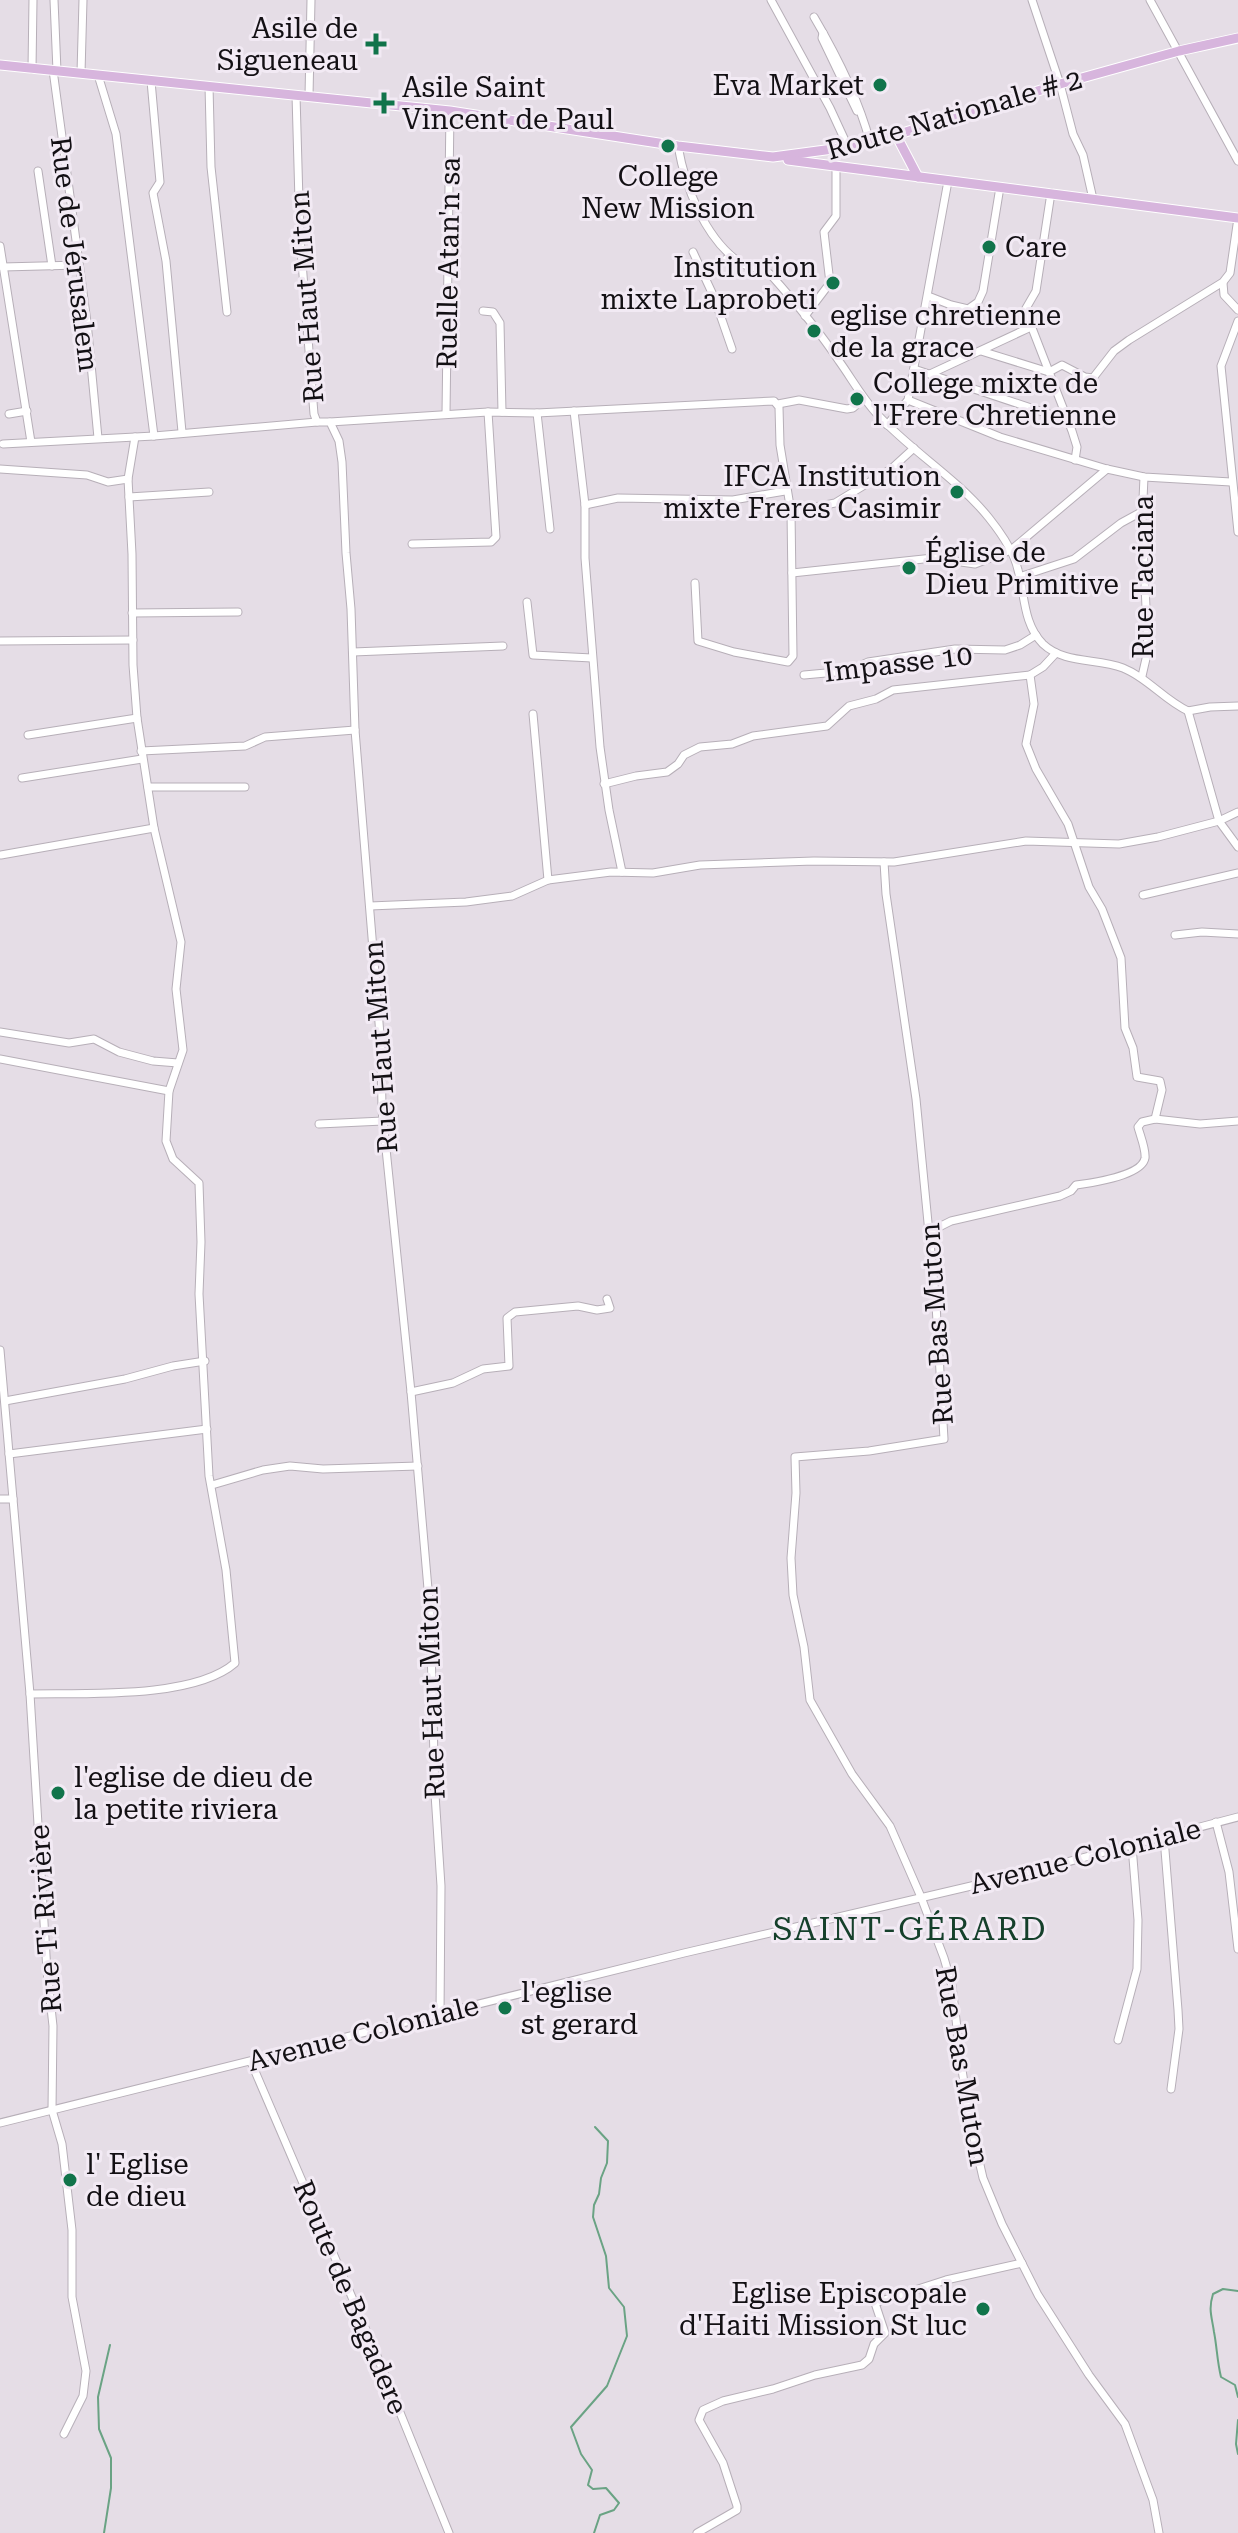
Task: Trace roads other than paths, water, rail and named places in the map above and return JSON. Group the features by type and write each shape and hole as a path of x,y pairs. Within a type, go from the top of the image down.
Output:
{"main road":[{"name":"Route Nationale # 2","path":"0,65 450,111 678,146 773,157 870,142 1060,84 1238,38"},
{"path":"896,135 918,177"},
{"path":"773,157 836,168 1238,218"}],"street":[{"path":"32,69 33,0"},
{"name":"Rue de Jérusalem","path":"54,0 55,70 98,438"},
{"path":"81,73 83,0"},
{"path":"309,96 311,0"},
{"path":"771,0 848,147"},
{"path":"1032,0 1073,134 1083,155 1093,199"},
{"path":"1150,0 1238,161"},
{"path":"814,17 866,126 870,142"},
{"path":"98,75 116,134 154,436"},
{"path":"151,81 160,182 153,193 166,261 182,432"},
{"path":"209,86 211,167 227,312"},
{"name":"Rue Haut Miton","path":"296,95 300,237 314,414 317,422 330,422 339,441 342,462 355,730 381,1047 383,1121 418,1466 433,1672 435,1794 441,1886 440,2015"},
{"name":"Ruelle Atan'n sa","path":"446,414 450,111"},
{"path":"678,146 695,203 714,236 731,256 751,268 769,272 841,363 863,399 887,425 980,508 1011,550 1022,601 1036,635 1043,643 1056,653 1102,661 1142,676 1176,706 1188,711 1238,706"},
{"path":"805,316 830,283 824,232 836,216 836,168"},
{"path":"38,171 52,266"},
{"path":"887,425 908,400 948,181"},
{"path":"928,296 968,309 978,302 983,291 1000,187"},
{"path":"1051,193 1036,291 1025,310 1077,447 1075,460"},
{"path":"981,351 1049,372 1062,365 1093,378 1114,351 1223,282 1230,273 1238,218"},
{"path":"0,246 31,442"},
{"path":"693,252 732,349"},
{"path":"704,273 731,256"},
{"path":"3,267 79,265"},
{"path":"1223,282 1224,295 1238,310"},
{"path":"483,311 493,312 500,323 502,412"},
{"path":"1238,321 1221,366 1238,532"},
{"path":"930,374 1031,327"},
{"path":"914,369 1067,420"},
{"path":"330,422 768,400 778,404 799,400 847,409 863,399"},
{"path":"908,400 1000,437 1107,469 1144,477 1231,482"},
{"path":"695,583 698,641 734,652 788,662 793,656 791,512 785,491 778,404"},
{"path":"9,414 27,411"},
{"path":"574,411 585,505 585,558 604,784 622,872"},
{"path":"412,544 491,542 496,537 488,412"},
{"path":"537,413 550,529"},
{"path":"3,444 154,436 317,422"},
{"path":"30,1694 130,1692 195,1682 234,1666 226,1570 212,1485 207,1429 199,1294 199,1183 178,1165 167,1147 169,1091 183,1050 176,989 181,942 154,828 137,718 128,479 135,437"},
{"path":"791,512 835,503 891,469 914,448"},
{"path":"0,469 87,475 108,482 128,479"},
{"path":"792,573 933,558 975,564 1011,550 1107,469"},
{"name":"Rue Taciana","path":"1142,676 1148,650 1144,477"},
{"path":"585,505 618,498 733,500 785,491"},
{"path":"129,497 209,492"},
{"path":"1019,577 1074,559 1121,523 1143,511"},
{"path":"527,602 533,655 592,658"},
{"path":"132,613 238,612"},
{"name":"Impasse 10","path":"804,675 848,671 868,662 955,649 1005,650 1036,635"},
{"path":"0,641 133,640"},
{"path":"353,652 503,646"},
{"path":"604,784 667,772 684,755 700,747 827,726 849,706 876,699 893,690 1030,675 1056,653"},
{"path":"1030,675 1034,704 1026,744 1036,769 1068,824 1089,887 1102,909 1121,958 1125,1028 1133,1048 1137,1077 1160,1081 1162,1090 1155,1119"},
{"path":"1188,711 1219,821 1238,847"},
{"path":"533,714 548,880"},
{"path":"28,735 137,718"},
{"path":"22,778 142,755 245,746 265,737 355,730"},
{"path":"148,787 245,787"},
{"path":"370,906 466,902 512,896 548,880 622,872 653,873 700,865 884,862 1026,841 1119,844 1219,821 1238,812"},
{"path":"1,855 154,828"},
{"name":"Rue Bas Muton","path":"884,862 886,894 909,1039 929,1232 944,1439 869,1451 795,1457 796,1493 791,1558 793,1595 804,1647 810,1700 852,1774 890,1826 921,1897 952,1986 962,2070 983,2178 1038,2295 1089,2375 1125,2424 1153,2500 1159,2533"},
{"path":"1143,895 1238,873"},
{"path":"1175,935 1202,932 1238,934"},
{"path":"0,1032 69,1043 94,1039 119,1052 153,1061 178,1063"},
{"path":"0,1059 169,1091"},
{"path":"929,1232 951,1221 1060,1196 1076,1185 1101,1182 1133,1171 1145,1157 1138,1127 1142,1122 1155,1119 1200,1124 1238,1121"},
{"path":"319,1124 383,1121"},
{"path":"411,1392 453,1383 483,1369 509,1366 507,1318 515,1312 578,1306 597,1310 610,1308 607,1299"},
{"name":"Rue Ti Rivière","path":"0,1350 30,1694 53,2026 52,2110 62,2144 72,2230 72,2297 86,2371 83,2396 64,2434"},
{"path":"5,1401 205,1361"},
{"path":"9,1454 207,1429"},
{"path":"212,1485 263,1470 290,1466 335,1469 418,1466"},
{"path":"0,1499 13,1499"},
{"name":"Avenue Coloniale","path":"0,2123 684,1953 1132,1846 1238,1817"},
{"path":"1216,1822 1229,1872 1238,1949"},
{"path":"1164,1838 1179,2029 1171,2089"},
{"path":"1118,2040 1137,1969 1138,1920 1132,1846"},
{"name":"Route de Bagadere","path":"251,2062 449,2533"},
{"path":"697,2533 737,2510 723,2463 699,2420 699,2415 709,2406 815,2375 862,2365 869,2359 874,2344 885,2333 875,2303 946,2280 1022,2263"}],"waterway":[{"path":"594,2533 600,2515 614,2510 619,2503 606,2488 593,2489 588,2485 592,2470 581,2454 571,2427 607,2386 627,2336 624,2307 609,2288 606,2256 593,2217 607,2163 608,2141 595,2127"},
{"path":"1238,2291 1223,2289 1213,2294 1211,2309 1221,2377 1235,2385 1238,2397"},
{"path":"104,2533 111,2488 111,2458 99,2429 98,2397 110,2345"},
{"path":"1238,2420 1238,2454"}],"place":[{"name":"Asile de Sigueneau","path":"376,44"},
{"name":"Eva Market","path":"880,85"},
{"name":"Asile Saint Vincent de Paul","path":"384,103"},
{"name":"College New Mission","path":"668,146"},
{"name":"Care","path":"989,247"},
{"name":"Institution mixte Laprobeti","path":"833,283"},
{"name":"eglise chretienne de la grace","path":"814,331"},
{"name":"College mixte de l'Frere Chretienne","path":"857,399"},
{"name":"IFCA Institution mixte Freres Casimir","path":"957,492"},
{"name":"Église de Dieu Primitive","path":"909,568"},
{"name":"l'eglise de dieu de la petite riviera","path":"58,1793"},
{"name":"l'eglise st gerard","path":"505,2008"},
{"name":"l' Eglise de dieu","path":"70,2180"},
{"name":"Eglise Episcopale d'Haiti Mission St luc","path":"983,2309"}],"district":[{"name":"SAINT-GÉRARD","path":"910,1929"}]}
